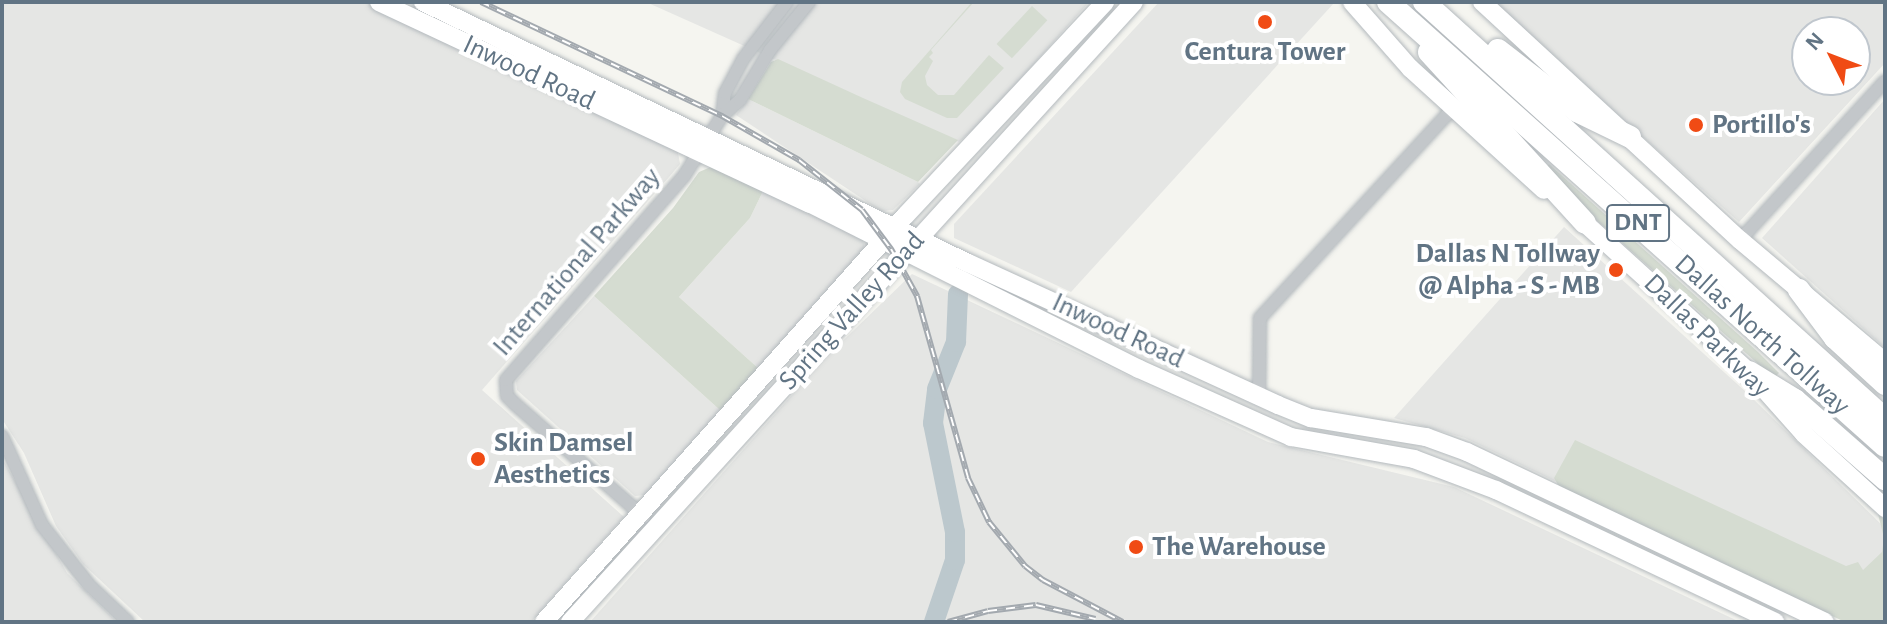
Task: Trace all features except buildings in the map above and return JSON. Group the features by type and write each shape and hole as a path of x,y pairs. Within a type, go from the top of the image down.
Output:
{"highway":[{"path":"1388,2 1585,223"},
{"name":"Dallas North Tollway","path":"1388,2 1885,446"},
{"name":"Dallas North Tollway","path":"1424,2 1885,419"},
{"path":"1438,2 1577,111 1630,137"},
{"path":"1799,290 1835,338 1885,384"},
{"path":"1749,372 1795,400 1885,479"}],"main road":[{"name":"Inwood Road","path":"379,2 471,35 709,137 890,233 905,252 1084,344 1291,437 1414,459 1530,507 1775,622"},
{"name":"Inwood Road","path":"423,2 471,35 698,154 890,233 918,238 1311,418 1426,437 1467,452 1818,620"},
{"name":"Spring Valley Road","path":"570,622 731,413 890,233 1105,2"},
{"name":"Spring Valley Road","path":"544,622 747,427 1134,2"},
{"name":"Dallas Parkway","path":"1352,2 1410,68 1749,372 1804,434 1885,508"},
{"path":"1482,2 1740,240 1885,362"},
{"path":"1001,147 999,132 1027,88"},
{"path":"971,179 972,167 980,155 974,144"},
{"path":"1084,344 1097,320"},
{"path":"1251,418 1259,396"},
{"path":"731,413 747,427"},
{"path":"1530,507 1539,487"}],"street":[{"name":"International Parkway","path":"722,116 725,93 743,59 787,2"},
{"name":"International Parkway","path":"649,522 515,404 505,388 513,370 684,176 722,116 740,100 770,50 809,2"},
{"path":"1740,240 1885,81"},
{"path":"1259,396 1260,318 1453,108"},
{"path":"2,436 42,525 89,585 128,622"}],"shaded area":[{"path":"2,2 366,2 677,147 680,164 482,390 624,517 531,622 145,622 83,564 56,526 24,453 2,419"},
{"path":"646,2 1089,2 984,120 959,142"},
{"path":"974,2 931,50 933,53 929,57 933,61 925,76 927,85 938,95 954,95 989,55 1004,68 957,118 947,118 905,99 900,92 902,82"},
{"path":"1159,2 1334,3 1071,292 954,238 954,224"},
{"path":"1490,2 1885,2 1885,63 1871,78 1871,16 1791,16 1791,96 1855,96 1739,222"},
{"path":"1032,6 1047,20 1012,58 997,44"},
{"path":"778,59 958,140 918,182 748,99 771,62"},
{"path":"748,99 920,184 893,210 881,211 736,115"},
{"path":"1885,99 1885,348 1762,238"},
{"path":"1549,164 1779,373 1774,378 1595,219 1546,168"},
{"path":"713,166 764,189 750,218 679,297 758,368 721,411 594,296 673,208 699,172"},
{"path":"764,189 862,235 865,250 758,368 679,297 750,218"},
{"path":"1564,227 1746,392 1885,528 1885,622 1850,622 1465,438 1394,418"},
{"path":"912,274 1268,442 1454,487 1740,622 590,622 825,358"},
{"path":"594,296 721,411 645,495 635,496 517,390 516,381"},
{"path":"1575,440 1846,566 1858,562 1863,570 1882,552 1884,538 1878,514 1885,520 1885,622 1845,622 1560,488 1554,478"},
{"path":"2,458 67,573 117,622 2,622"}],"waterway":[{"path":"934,622 955,560 955,532 933,423 937,389 956,342 958,294"}],"railway":[{"path":"481,2 722,116 799,160 862,210 891,249 917,296 968,478 989,522 1025,566 1043,580 1123,622"},
{"path":"948,622 988,611 1036,605 1095,619"}],"place":[{"name":"Centura Tower","path":"1265,22"},
{"name":"Portillo's","path":"1696,125"},
{"name":"Dallas N Tollway @ Alpha - S - MB","path":"1616,270"},
{"name":"Skin Damsel Aesthetics","path":"478,459"},
{"name":"The Warehouse","path":"1136,547"}]}
